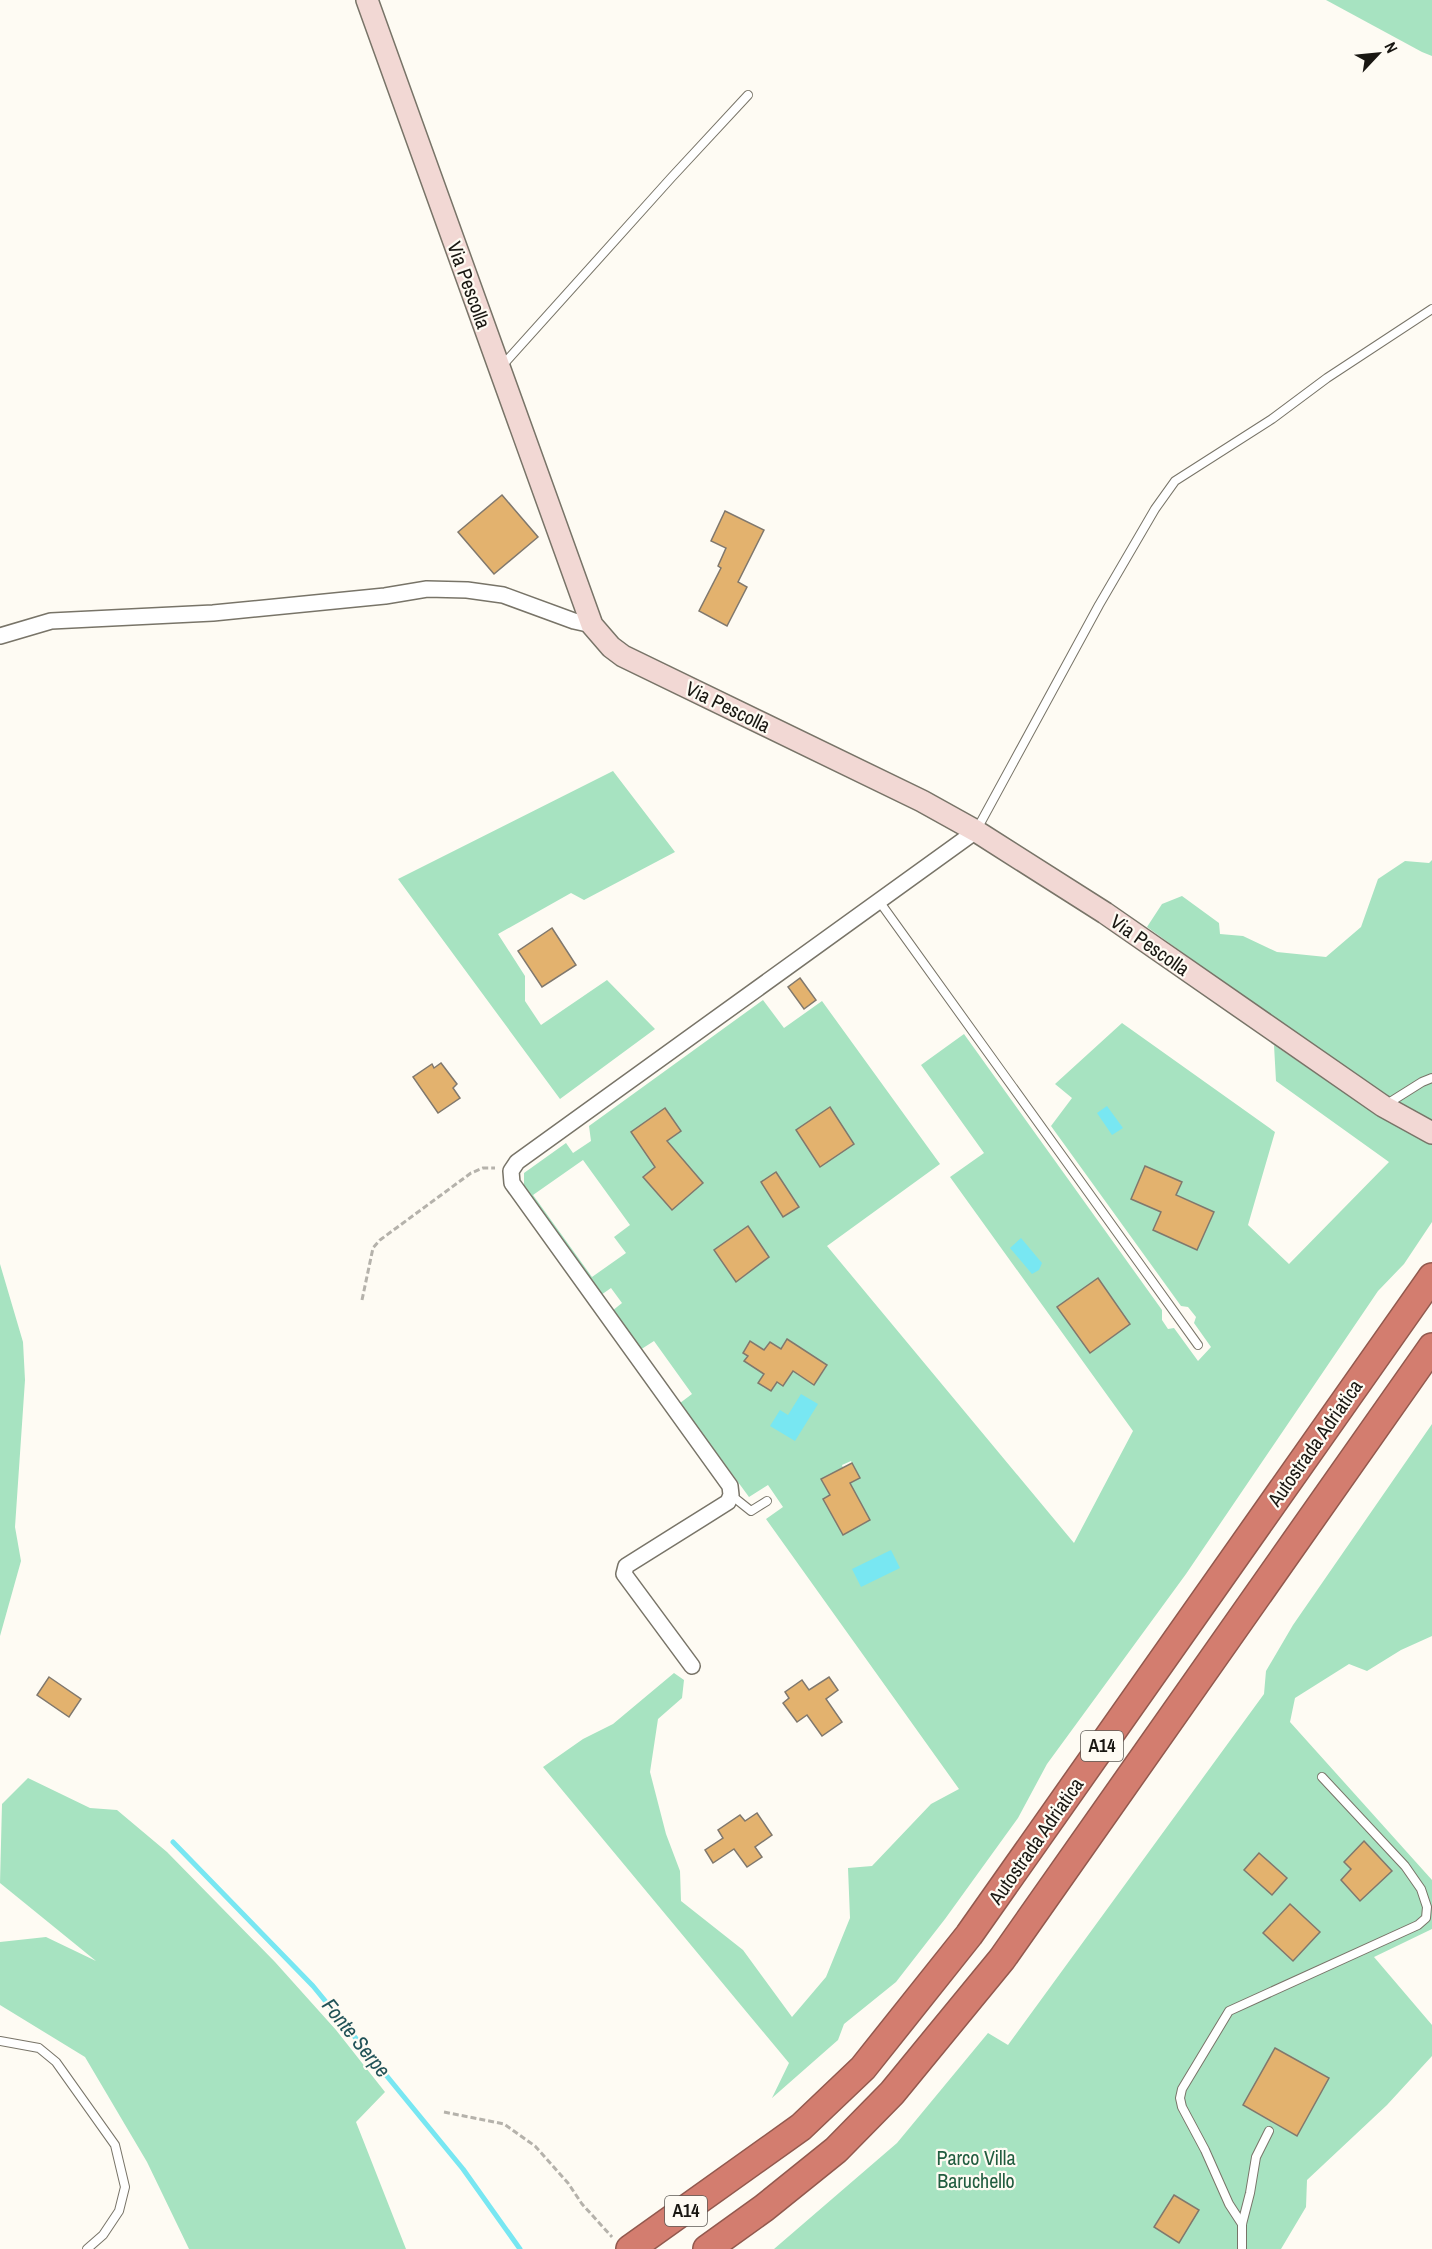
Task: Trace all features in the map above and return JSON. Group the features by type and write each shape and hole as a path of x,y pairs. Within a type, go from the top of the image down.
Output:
{"highway":[{"name":"Autostrada Adriatica","path":"630,2249 801,2127 863,2068 969,1935 1429,1282"},
{"name":"Autostrada Adriatica","path":"707,2249 764,2208 836,2150 892,2093 1002,1959 1432,1347"}],"street":[{"name":"Via Pescolla","path":"367,0 592,625 611,647 623,656 922,801 976,831 1105,913 1383,1106 1432,1133"},
{"path":"0,636 51,621 213,613 385,596 427,589 503,595 574,621 592,625"},
{"path":"692,1666 624,1574 626,1566 728,1502 731,1495 730,1486 512,1183 511,1172 517,1162 976,831"}],"lane":[{"path":"499,369 748,95"},
{"path":"976,831 1098,605 1174,481 1272,418 1327,378 1432,309"},
{"path":"879,901 1198,1345"},
{"path":"1383,1106 1432,1078"},
{"path":"731,1495 751,1511 767,1501"},
{"path":"1242,2224 1229,2204 1205,2150 1182,2107 1180,2098 1182,2089 1229,2011 1418,1925 1426,1918 1427,1907 1421,1889 1405,1866 1322,1777"},
{"path":"0,2041 39,2048 56,2062 115,2145 125,2187 119,2211 103,2235 87,2249"},
{"path":"1242,2249 1242,2224 1256,2157 1269,2131"}],"path":[{"path":"362,1300 373,1248 380,1239 471,1173 483,1168 511,1172"},
{"path":"444,2112 504,2124 535,2146 582,2204 605,2228"}],"green space":[{"path":"1326,0 1432,0 1432,56 1422,52"},
{"path":"613,771 675,852 584,900 571,893 498,934 525,976 525,1001 541,1025 607,980 655,1029 560,1099 398,879"},
{"path":"1432,860 1432,1120 1373,1090 1147,927 1162,904 1182,896 1219,923 1220,934 1243,936 1277,952 1326,957 1361,927 1378,879 1405,861 1429,863"},
{"path":"763,1000 784,1028 822,1001 940,1164 827,1246 1074,1543 1133,1431 950,1177 984,1153 921,1065 964,1034 1162,1310 1162,1320 1168,1329 1174,1328 1198,1361 1211,1347 1194,1323 1196,1317 1188,1307 1181,1306 1051,1126 1072,1098 1055,1084 1122,1023 1275,1132 1248,1225 1289,1264 1389,1162 1276,1081 1274,1045 1377,1115 1432,1145 1432,1222 1404,1264 1378,1291 1186,1574 1047,1764 1018,1818 945,1919 896,1982 844,2024 838,2040 772,2098 789,2063 543,1767 583,1739 613,1724 674,1673 684,1680 682,1698 658,1719 650,1772 666,1834 680,1871 681,1901 743,1950 792,2017 826,1977 850,1918 848,1868 872,1866 931,1804 959,1789 766,1519 783,1507 768,1485 749,1497 680,1403 692,1394 654,1341 640,1350 612,1311 622,1303 611,1288 601,1295 524,1186 524,1173 566,1143 573,1153 591,1141 589,1126","holes":["665,1108 681,1131 667,1141","674,1150 703,1183 672,1210 643,1177","583,1160 630,1225 614,1237 626,1253 592,1277 533,1195","1145,1166 1181,1182 1176,1195 1214,1212 1197,1250 1154,1230 1161,1212 1131,1199","748,1226 769,1257 757,1265 736,1257 747,1274 736,1282 714,1250","1098,1278 1130,1324 1090,1353 1057,1307","788,1339 827,1366 814,1385 793,1371 783,1386 777,1382 771,1391 758,1383 766,1371 745,1361 748,1356 743,1352 750,1341 764,1350 770,1342 781,1349","851,1461 860,1478 850,1483 870,1520 843,1535 823,1499 830,1495 821,1479 843,1468 842,1465"]},
{"path":"0,1264 23,1342 25,1380 15,1527 21,1561 0,1636"},
{"name":"Parco Villa Baruchello","path":"1432,1424 1432,1636 1401,1650 1367,1671 1349,1664 1295,1698 1290,1722 1432,1880 1432,1929 1374,1957 1432,2025 1432,2056 1387,2105 1307,2180 1306,2207 1281,2249 774,2249 897,2143 988,2033 1008,2045 1264,1694 1266,1671 1293,1625","holes":["1364,1842 1360,1900 1341,1880 1351,1869 1344,1862","1259,1853 1287,1878 1272,1894","1290,1904 1320,1932 1293,1961 1263,1933","1275,2048 1329,2078 1297,2136 1243,2105","1174,2195 1198,2210 1179,2243 1154,2227"]},
{"path":"28,1778 90,1808 117,1810 167,1852 275,1962 336,2030 385,2092 356,2122 406,2249 189,2249 147,2162 85,2057 0,2005 0,1942 46,1937 96,1961 0,1883 2,1804"}],"water":[{"path":"1107,1106 1123,1128 1112,1135 1097,1113"},
{"path":"1021,1238 1042,1263 1039,1270 1032,1274 1010,1248"},
{"path":"801,1394 818,1404 795,1441 770,1426 780,1410 788,1415"},
{"path":"891,1550 900,1568 861,1587 852,1569"}],"building":[{"path":"502,495 538,537 494,574 458,532"},
{"path":"725,511 764,530 738,582 747,587 727,626 699,611 721,568 718,566 726,548 711,541"},
{"path":"552,928 576,965 542,987 518,951"},
{"path":"800,978 816,1000 804,1009 788,987"},
{"path":"441,1063 457,1084 453,1088 460,1098 438,1113 413,1077 432,1064 434,1068"},
{"path":"830,1107 854,1144 820,1167 796,1130"},
{"path":"665,1108 681,1131 667,1141 703,1183 672,1210 643,1177 655,1167 631,1132"},
{"path":"1145,1166 1182,1182 1176,1195 1214,1212 1197,1250 1153,1230 1161,1212 1131,1199"},
{"path":"776,1172 799,1207 783,1217 761,1182"},
{"path":"748,1226 769,1257 736,1282 714,1250"},
{"path":"1098,1278 1130,1324 1090,1353 1057,1307"},
{"path":"787,1339 827,1365 814,1385 793,1371 783,1386 777,1382 771,1391 758,1383 764,1374 744,1361 748,1356 743,1353 750,1341 764,1350 770,1342 781,1349"},
{"path":"852,1463 860,1478 850,1483 870,1520 843,1535 823,1499 830,1495 821,1479"},
{"path":"49,1677 81,1699 69,1717 37,1695"},
{"path":"829,1677 838,1690 826,1699 842,1722 822,1736 807,1715 797,1722 783,1703 789,1698 785,1692 802,1680 809,1690"},
{"path":"757,1813 772,1835 755,1847 762,1857 747,1867 734,1849 713,1863 705,1850 723,1838 718,1830 740,1815 745,1821"},
{"path":"1364,1841 1392,1871 1360,1901 1341,1880 1351,1869 1344,1862"},
{"path":"1259,1853 1287,1878 1272,1895 1244,1870"},
{"path":"1290,1904 1320,1932 1293,1961 1263,1933"},
{"path":"1275,2048 1329,2078 1297,2136 1243,2105"},
{"path":"1174,2195 1199,2210 1179,2243 1154,2227"}],"waterway":[{"name":"Fonte Serpe","path":"173,1842 313,1986 463,2169 520,2249"}]}
